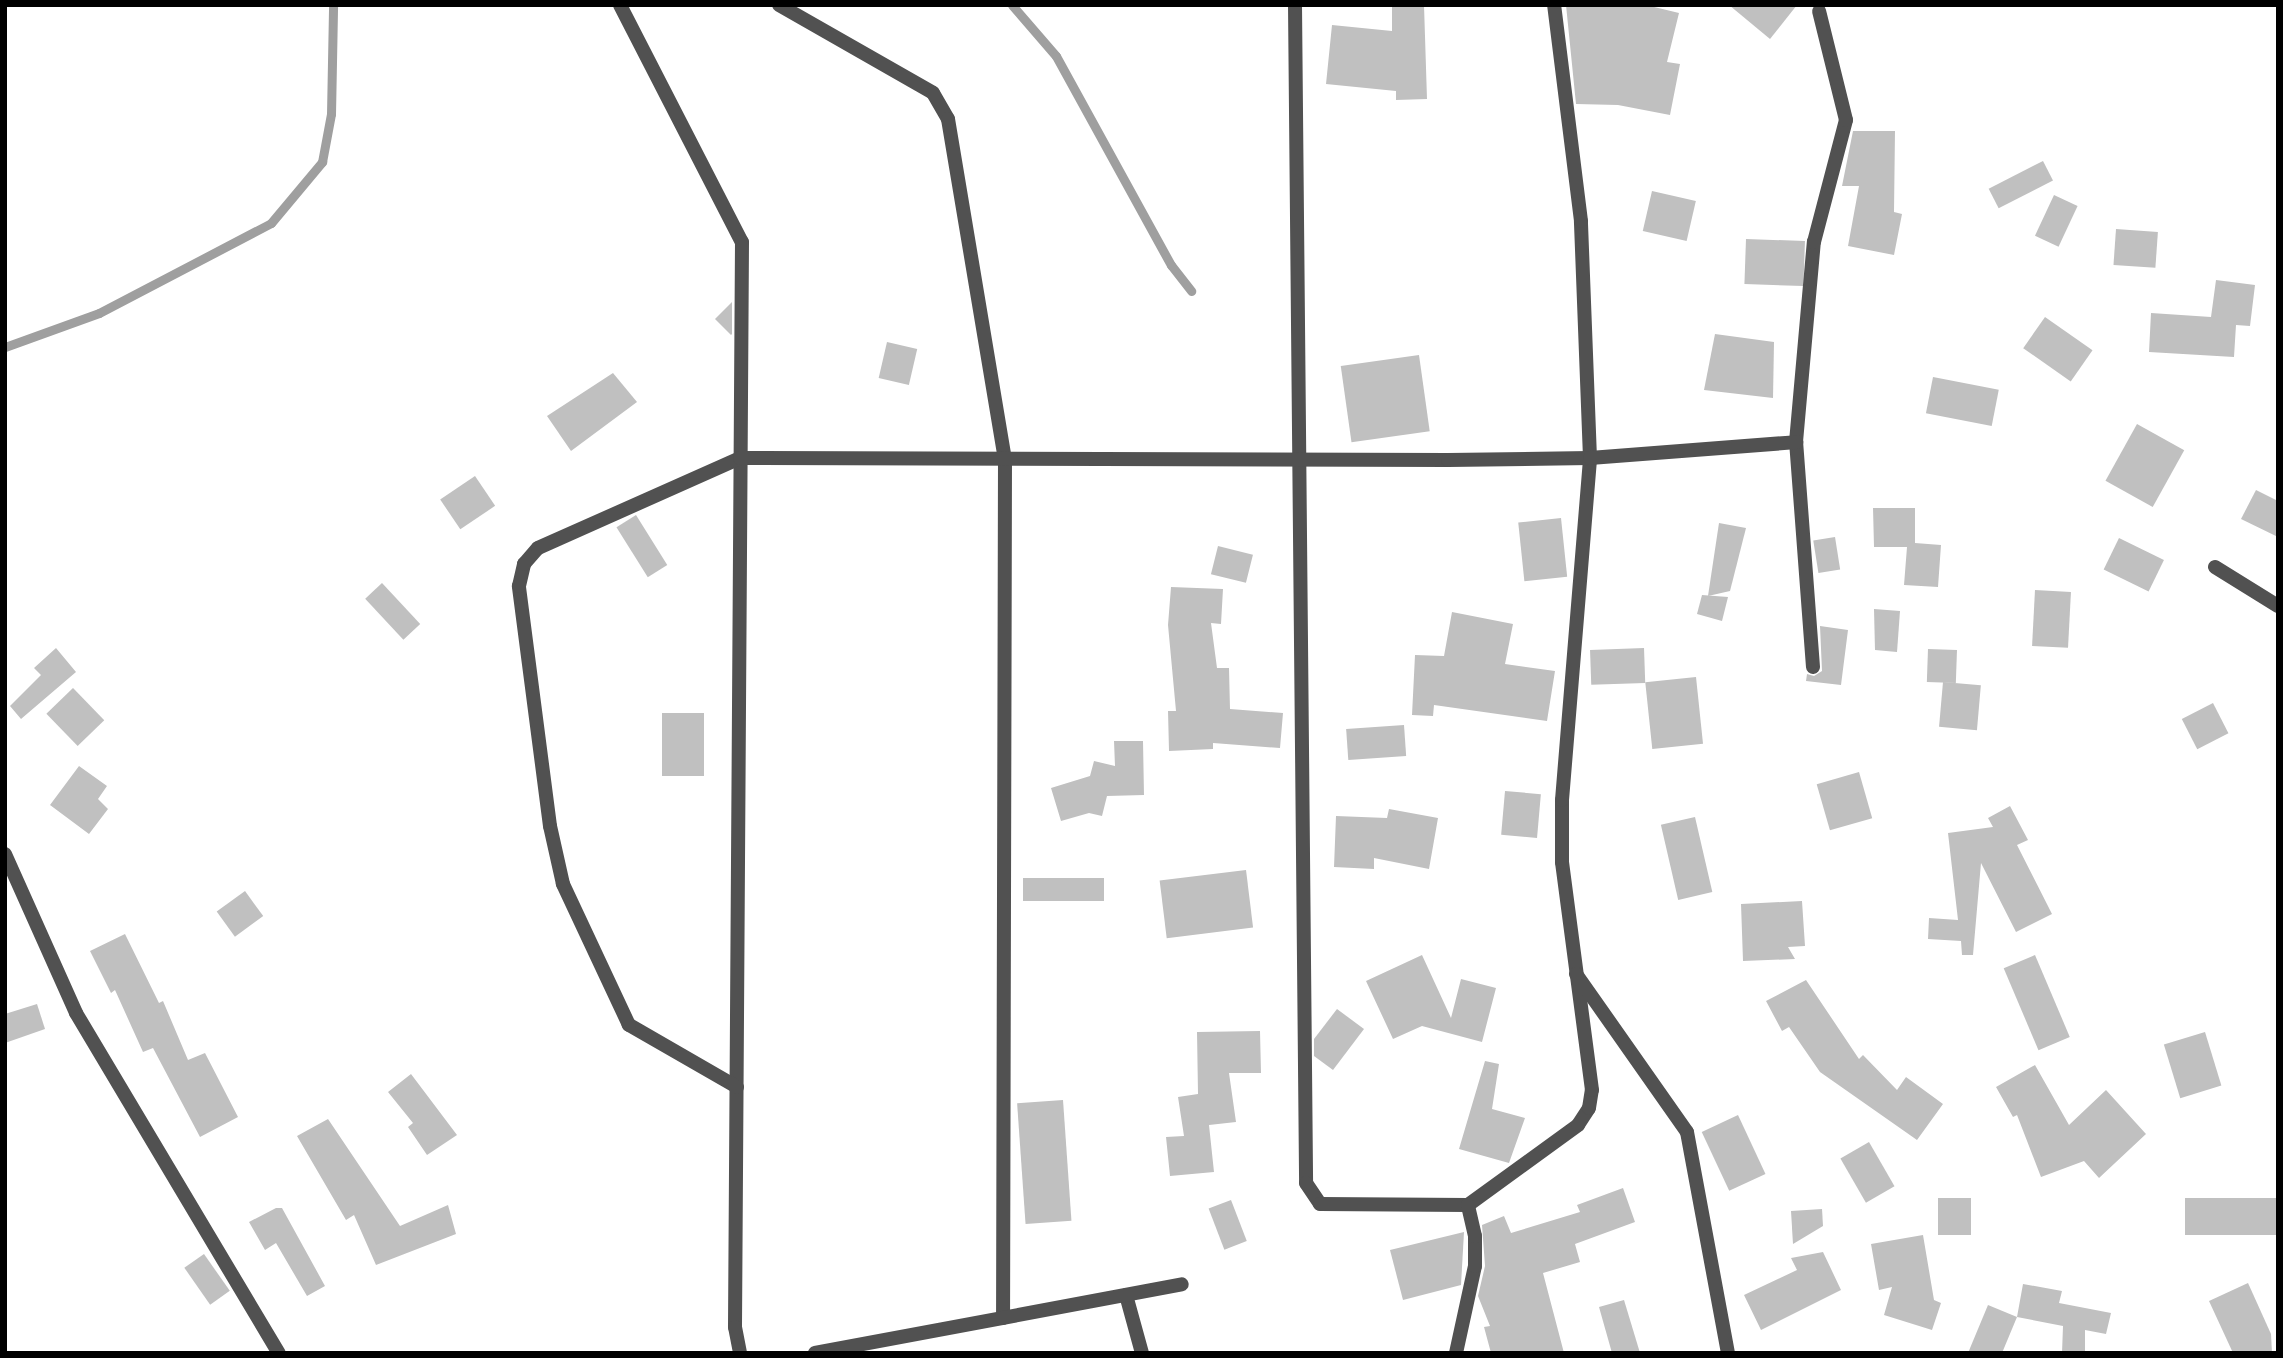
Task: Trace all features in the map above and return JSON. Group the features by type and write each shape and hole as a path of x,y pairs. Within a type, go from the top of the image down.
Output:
{"street":[{"path":"620,5 743,242 735,1327 740,1353"},
{"path":"779,5 933,93 943,104 1005,458 1003,1318"},
{"path":"1295,5 1306,1183 1320,1204 1468,1205 1578,1125 1588,1108 1592,1090 1574,972 1562,862 1562,800 1590,458 1581,221 1554,5"},
{"path":"1813,667 1796,442 1815,232 1846,120 1819,11"},
{"path":"737,1087 629,1024 584,935 563,884 550,826 519,586 524,564 538,548 740,458 1590,458 1796,442"},
{"path":"2215,567 2278,606"},
{"path":"5,854 76,1013 279,1353"},
{"path":"1574,972 1687,1132 1728,1353"},
{"path":"1456,1353 1475,1266 1475,1237 1468,1205"},
{"path":"815,1353 1182,1284"},
{"path":"1126,1295 1142,1353"}],"building":[{"path":"1392,5 1424,5 1427,99 1396,100 1396,91 1326,84 1332,25 1392,31"},
{"path":"1566,5 1646,5 1679,13 1667,62 1680,64 1670,115 1618,105 1576,104"},
{"path":"1729,5 1797,5 1770,39"},
{"path":"1853,131 1895,131 1894,212 1902,214 1894,255 1848,246 1859,186 1842,186"},
{"path":"2043,161 2053,181 1999,208 1989,189"},
{"path":"1652,191 1696,201 1687,241 1643,231"},
{"path":"2054,195 2078,206 2059,247 2035,236"},
{"path":"2116,229 2158,232 2155,268 2113,265"},
{"path":"1746,239 1805,241 1803,286 1744,284"},
{"path":"2216,280 2255,285 2250,326 2236,325 2234,357 2149,352 2151,313 2211,317"},
{"path":"732,302 732,334 731,335 715,319"},
{"path":"2045,317 2093,350 2071,381 2023,348"},
{"path":"1715,334 1774,342 1773,398 1704,390"},
{"path":"887,342 917,349 909,385 879,378"},
{"path":"1419,355 1430,431 1351,442 1341,366"},
{"path":"613,373 637,402 571,451 547,416"},
{"path":"1933,377 1999,390 1992,426 1926,413"},
{"path":"2137,424 2184,450 2153,507 2105,481"},
{"path":"475,476 495,506 460,529 440,499"},
{"path":"2256,490 2278,501 2278,537 2241,519"},
{"path":"1873,508 1915,508 1915,543 1941,545 1938,587 1904,585 1907,547 1874,547"},
{"path":"636,515 667,565 648,577 616,527"},
{"path":"1561,518 1567,577 1524,581 1518,522"},
{"path":"1719,523 1746,528 1730,591 1708,596"},
{"path":"1835,537 1840,570 1818,573 1813,540"},
{"path":"2119,538 2164,560 2149,591 2104,569"},
{"path":"1218,546 1253,555 1246,583 1211,574"},
{"path":"382,583 420,624 403,640 365,599"},
{"path":"1171,587 1223,589 1221,624 1211,623 1217,668 1229,668 1230,709 1283,713 1280,748 1213,743 1213,749 1169,751 1168,711 1176,711 1168,625"},
{"path":"2035,590 2071,592 2068,648 2032,646"},
{"path":"1702,595 1728,597 1722,621 1697,614"},
{"path":"1874,609 1900,611 1897,652 1875,650"},
{"path":"1452,612 1513,624 1505,664 1555,671 1547,721 1434,705 1433,716 1412,715 1415,655 1444,656"},
{"path":"1820,626 1848,630 1841,685 1806,681 1807,674 1814,676 1822,671"},
{"path":"56,648 76,672 21,719 10,706 41,675 34,668"},
{"path":"1644,648 1645,683 1591,685 1590,650"},
{"path":"1928,649 1957,650 1956,683 1927,682"},
{"path":"1696,677 1703,744 1652,749 1645,682"},
{"path":"1943,682 1981,685 1977,730 1939,727"},
{"path":"73,688 104,720 78,746 46,714"},
{"path":"2213,703 2228,733 2197,749 2182,719"},
{"path":"662,713 704,713 704,776 662,776"},
{"path":"1404,725 1406,756 1348,760 1346,729"},
{"path":"1114,741 1143,741 1144,795 1107,796 1102,816 1089,813 1061,821 1051,788 1090,776 1094,761 1115,766"},
{"path":"79,766 107,786 98,799 108,809 89,834 50,805"},
{"path":"1859,772 1872,818 1830,830 1817,784"},
{"path":"1505,791 1541,794 1537,838 1501,835"},
{"path":"2010,806 2028,840 2017,845 2052,914 2016,932 1981,863 1973,955 1962,955 1961,941 1928,939 1929,918 1958,920 1948,833 1993,827 1988,818"},
{"path":"1389,809 1438,818 1429,869 1374,858 1374,869 1334,867 1336,816 1387,818"},
{"path":"1695,817 1712,892 1678,900 1661,825"},
{"path":"1246,870 1253,928 1167,938 1160,881"},
{"path":"1023,878 1104,878 1104,901 1023,901"},
{"path":"245,891 263,916 235,937 217,912"},
{"path":"1802,901 1805,946 1788,947 1795,959 1743,961 1741,904"},
{"path":"125,934 159,1003 163,1001 188,1060 205,1053 238,1117 200,1137 153,1048 143,1052 115,990 111,993 90,951"},
{"path":"1422,955 1451,1018 1461,979 1496,988 1482,1042 1422,1026 1393,1039 1366,981"},
{"path":"2035,955 2070,1037 2038,1050 2004,968"},
{"path":"1806,980 1859,1059 1863,1055 1897,1090 1906,1077 1943,1104 1917,1140 1820,1072 1789,1027 1782,1031 1766,1001"},
{"path":"37,1004 45,1029 5,1043 5,1014"},
{"path":"1337,1009 1364,1029 1333,1070 1314,1056 1314,1039"},
{"path":"1260,1031 1261,1073 1229,1073 1236,1122 1209,1125 1214,1172 1170,1176 1166,1137 1184,1136 1178,1097 1198,1094 1197,1032"},
{"path":"2205,1032 2221,1086 2180,1098 2164,1045"},
{"path":"1485,1061 1499,1064 1492,1109 1525,1118 1509,1163 1459,1149"},
{"path":"2035,1065 2069,1125 2106,1090 2146,1134 2099,1178 2084,1161 2041,1177 2017,1115 2013,1117 1996,1087"},
{"path":"411,1074 457,1135 427,1155 408,1127 413,1123 388,1092"},
{"path":"1063,1100 1071,1221 1026,1224 1017,1103"},
{"path":"1738,1115 1765,1174 1729,1191 1702,1132"},
{"path":"328,1119 400,1226 448,1205 456,1234 376,1265 354,1215 346,1220 297,1136"},
{"path":"1869,1142 1894,1186 1866,1203 1840,1158"},
{"path":"1623,1188 1635,1222 1575,1244 1580,1262 1543,1273 1564,1353 1491,1353 1484,1327 1490,1326 1478,1296 1485,1266 1482,1225 1504,1216 1511,1233 1580,1212 1577,1205"},
{"path":"1938,1198 1971,1198 1971,1235 1938,1235"},
{"path":"2185,1198 2278,1198 2278,1235 2185,1235"},
{"path":"1231,1200 1247,1241 1224,1250 1209,1209"},
{"path":"276,1208 282,1208 325,1286 307,1296 276,1243 265,1250 249,1222"},
{"path":"1822,1209 1823,1226 1793,1244 1791,1211"},
{"path":"1464,1232 1461,1285 1403,1300 1390,1250"},
{"path":"1923,1235 1934,1300 1941,1303 1932,1330 1884,1315 1892,1287 1879,1290 1871,1244"},
{"path":"1823,1252 1841,1290 1761,1330 1744,1295 1797,1270 1791,1258"},
{"path":"204,1254 230,1291 210,1305 184,1268"},
{"path":"2248,1283 2271,1334 2272,1353 2233,1353 2209,1301"},
{"path":"2023,1284 2062,1291 2059,1303 2111,1313 2106,1334 2085,1330 2085,1353 2062,1353 2063,1326 2017,1317"},
{"path":"1624,1300 1640,1353 1612,1353 1599,1307"},
{"path":"1988,1305 2017,1317 2002,1353 1968,1353"}],"waterway":[{"path":"5,347 99,313 271,223 322,162 331,114 333,5"},
{"path":"1012,5 1056,56 1171,265 1191,291"}]}
